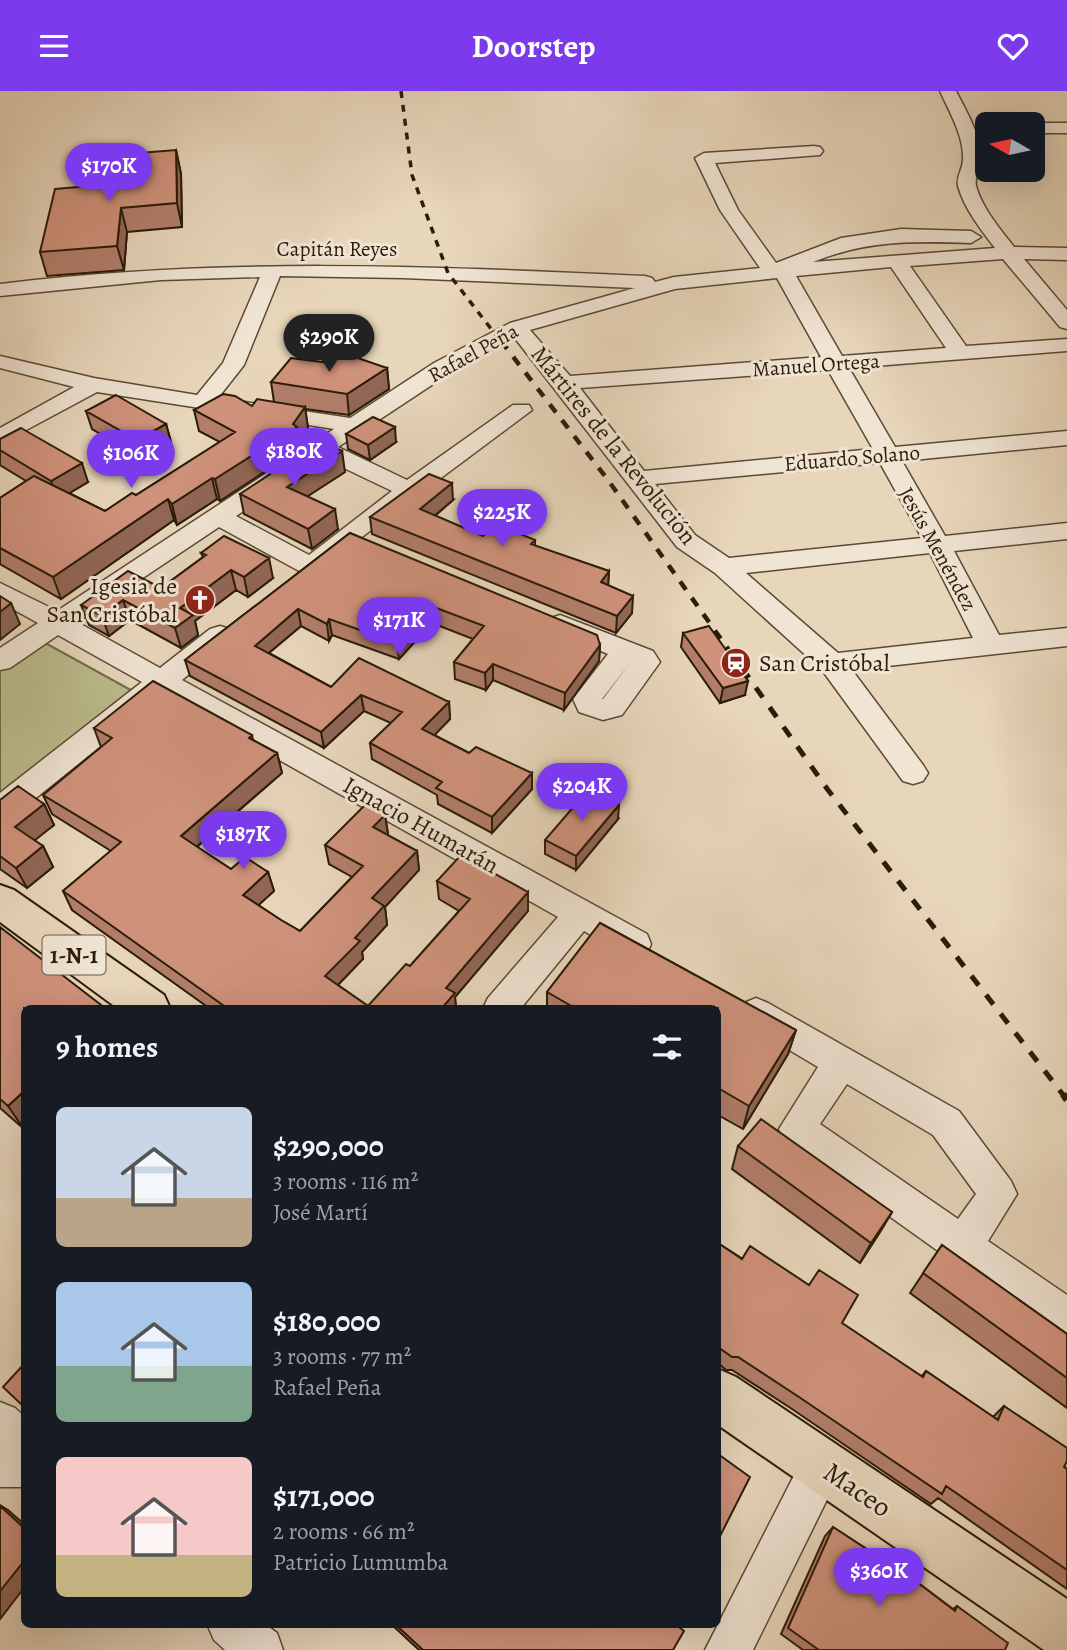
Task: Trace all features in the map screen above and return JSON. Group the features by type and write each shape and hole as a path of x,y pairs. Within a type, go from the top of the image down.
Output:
{"main road":[{"name":"1-N-1","path":"0,901 145,1005"},
{"name":"Maceo","path":"721,1397 1067,1632"}],"street":[{"path":"948,91 965,127 972,160 965,180 969,192 1003,245 1067,323"},
{"path":"965,127 975,127"},
{"path":"1045,128 1067,128"},
{"name":"Jesús Menéndez","path":"814,151 704,158 729,210 778,271 835,364 937,543 990,644"},
{"name":"Rafael Peña","path":"778,271 841,244 901,235 1067,254"},
{"name":"Rafael Peña","path":"0,661 55,622 219,517 442,368 517,327 674,283 896,261 1003,245"},
{"path":"896,261 961,354"},
{"path":"203,402 233,365 272,271"},
{"name":"Capitán Reyes","path":"0,290 170,273 272,271 448,273 674,283"},
{"name":"Mártires de la Revolución","path":"517,327 565,383 686,541 724,567 832,663 913,773"},
{"name":"Manuel Ortega","path":"565,383 1067,345"},
{"path":"0,362 94,385 355,426"},
{"path":"0,437 94,385"},
{"path":"288,583 409,490 521,410"},
{"name":"Eduardo Solano","path":"636,479 1067,438"},
{"path":"321,448 409,490"},
{"path":"219,517 310,566"},
{"path":"724,567 1067,531"},
{"path":"348,536 373,547"},
{"name":"Ignacio Humarán","path":"0,591 664,960"},
{"path":"537,615 625,651"},
{"path":"0,810 235,624"},
{"path":"832,663 1067,637"},
{"path":"502,1005 580,912"},
{"path":"724,994 946,1123 998,1194 962,1246"},
{"path":"841,1062 797,1129 1067,1319"},
{"path":"6,1437 21,1460"},
{"path":"728,1650 822,1465"},
{"path":"235,1628 260,1650"}],"green space":[{"path":"38,639 138,694 0,802 0,666"}],"building":[{"path":"176,150 177,203 121,208 117,246 40,252 55,189 125,183 127,154"},
{"path":"346,354 387,368 347,394 271,382 291,358 330,363"},
{"path":"223,394 235,396 252,406 257,399 305,407 293,424 297,427 172,504 168,499 53,577 0,548 0,498 34,476 105,511 132,493 136,495 235,432 194,410"},
{"path":"116,395 166,424 137,440 86,411"},
{"path":"373,417 395,427 368,445 346,434"},
{"path":"21,428 82,463 51,481 0,450 0,439"},
{"path":"320,441 342,451 287,487 335,509 308,529 240,494"},
{"path":"429,474 452,483 420,509 483,536 496,524 535,540 531,544 609,571 601,582 633,596 617,616 370,517"},
{"path":"350,533 597,635 600,645 565,693 493,664 485,673 454,662 484,626 431,606 397,643 329,619 327,624 298,609 255,646 331,687 359,658 449,702 422,729 469,753 476,747 532,773 492,817 436,788 442,782 370,743 402,712 361,695 321,732 185,660"},
{"path":"224,536 269,558 244,577 231,570 180,608 193,615 175,628 123,600 102,616 81,605 128,571 161,588 206,555 201,553"},
{"path":"0,596 11,603 0,612"},
{"path":"709,626 748,681 723,688 683,633"},
{"path":"153,681 252,735 249,738 277,753 181,836 231,869 245,857 268,872 243,895 300,931 363,866 325,845 366,804 385,815 373,827 417,851 372,898 384,906 355,938 360,941 325,976 367,1005 223,1005 63,891 121,842 43,795 112,738 94,728"},
{"path":"18,786 44,804 15,827 43,846 16,868 0,856 0,800"},
{"path":"588,790 619,805 576,856 545,840"},
{"path":"461,855 528,892 446,988 455,993 445,1005 369,1005 406,964 410,966 470,899 437,881"},
{"path":"600,923 796,1030 749,1106 721,1090 721,1005 570,1005 547,992"},
{"path":"0,927 101,1005 21,1005 21,1094 8,1106 0,1099"},
{"path":"761,1119 892,1212 871,1243 738,1146"},
{"path":"721,1245 742,1259 750,1246 809,1285 819,1270 858,1295 842,1323 923,1377 926,1371 998,1420 1004,1406 1067,1448 1064,1467 1067,1469 1067,1570 946,1486 942,1494 738,1357 732,1357 721,1349"},
{"path":"942,1245 1067,1334 1067,1378 923,1273"},
{"path":"21,1367 21,1404 3,1387"},
{"path":"721,1456 750,1477 721,1534"},
{"path":"0,1506 21,1525 21,1565 0,1591"},
{"path":"833,1527 888,1563 889,1561 955,1611 957,1606 1008,1643 1005,1650 819,1650 788,1628"},
{"path":"399,1628 680,1628 684,1631 673,1650 423,1650"}],"railway":[{"path":"401,91 412,175 448,273 502,343"},
{"path":"501,341 608,480 743,670"},
{"path":"742,668 828,790 1064,1096"},
{"path":"1063,1094 1067,1100"}],"place":[{"name":"Igesia de San Cristóbal","path":"200,600"},
{"name":"San Cristóbal","path":"736,663"}]}
